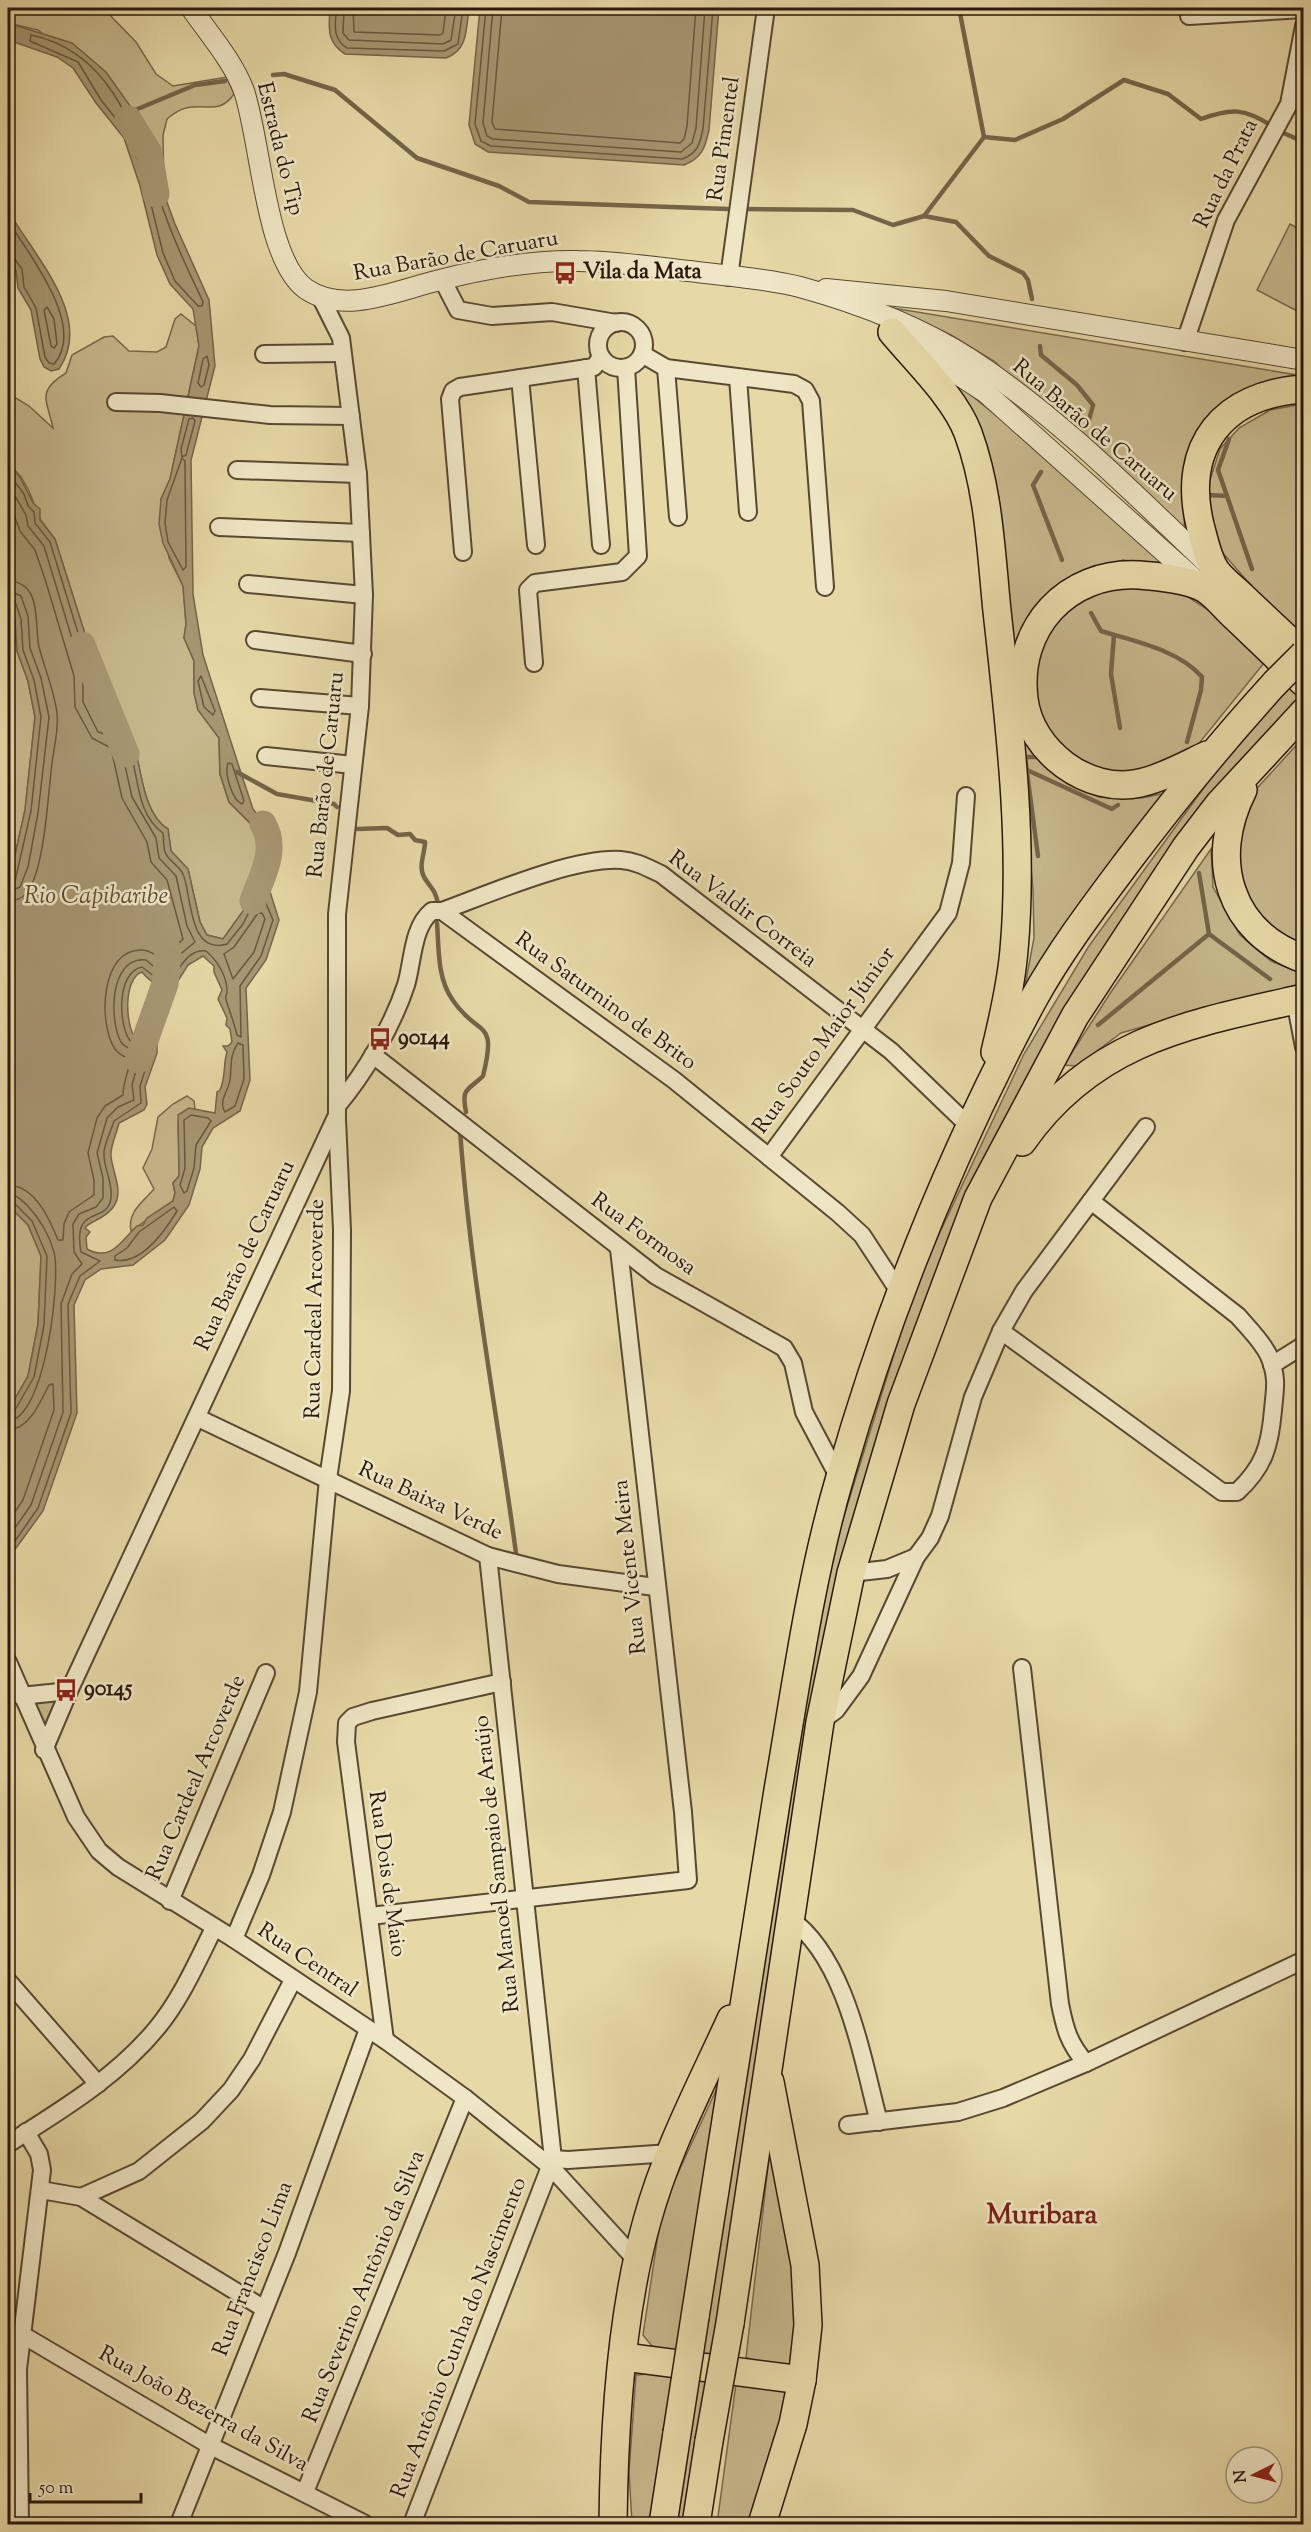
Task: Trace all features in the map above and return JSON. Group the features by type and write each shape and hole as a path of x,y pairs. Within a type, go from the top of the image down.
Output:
{"highway":[{"path":"892,332 948,400 967,431 983,483 1007,719 1017,895 1014,951 1006,1006 984,1101"},
{"path":"1304,389 1274,392 1234,409 1204,445 1197,468 1194,491 1210,579 1304,683"},
{"path":"663,2524 744,1991 814,1586 839,1478 900,1293 971,1128 1035,997 1089,914 1211,753 1304,654 1210,579 1122,574 1092,580 1059,598 1044,616 1030,645 1022,669 1024,702 1035,729 1053,756 1082,777 1108,784 1139,784 1211,753"},
{"path":"696,2524 730,2322 766,2067 820,1722 851,1573 900,1404 978,1198 1075,1016 1186,847 1257,761 1304,712"},
{"path":"1257,761 1231,813 1226,871 1235,901 1252,928 1281,951 1304,959"},
{"path":"978,1198 1040,1116 1066,1089 1096,1067 1142,1043 1209,1020 1299,999"},
{"path":"613,2524 615,2449 624,2357 637,2261 647,2220 670,2153 744,1991"},
{"path":"762,2524 794,2424 808,2325 805,2265 766,2067"},
{"path":"624,2357 802,2380"}],"street":[{"name":"Estrada do Tip","path":"191,8 242,86 283,261 292,276 307,290 320,296"},
{"name":"Rua Pimentel","path":"729,277 766,8"},
{"path":"1189,16 1304,9"},
{"name":"Rua da Prata","path":"1185,342 1226,220 1289,104 1304,26"},
{"name":"Rua Barão de Caruaru","path":"320,296 341,301 384,295 442,279 577,261 628,264 799,287 946,301 1304,360"},
{"path":"442,279 458,310 492,316 552,312 630,324 640,333 643,340 642,354 638,360 626,368 612,367 601,357 598,350 603,330 616,323"},
{"path":"770,282 892,332 985,392 1210,579"},
{"name":"Rua Barão de Caruaru","path":"799,287 915,327 971,360 1053,421 1210,579"},
{"name":"Rua Barão de Caruaru","path":"44,1750 69,1691 198,1418 337,1111 337,914 360,706 364,595 358,474 342,345 320,296"},
{"path":"264,354 342,345 341,301"},
{"path":"577,317 600,336"},
{"path":"642,354 666,368 794,384 805,390 811,401 825,587"},
{"path":"463,552 450,399 453,391 460,387 594,367 601,357"},
{"path":"586,368 601,545"},
{"path":"534,663 528,590 535,583 621,572 638,556 626,368"},
{"path":"666,368 678,518"},
{"path":"520,378 536,545"},
{"path":"738,378 748,512"},
{"path":"116,402 160,403 270,415 351,416"},
{"path":"237,470 358,474"},
{"path":"219,527 361,533"},
{"path":"248,584 364,595"},
{"path":"255,640 363,654"},
{"path":"260,698 360,706"},
{"path":"266,756 353,765"},
{"name":"Rua Souto Maior Júnior","path":"769,1157 917,951 948,913 957,886 966,796"},
{"name":"Rua Valdir Correia","path":"442,911 534,878 597,862 622,860 640,864 661,874 917,1073 971,1128"},
{"path":"337,1111 373,1055 406,986 423,921 432,912 442,911"},
{"name":"Rua Saturnino de Brito","path":"442,911 666,1074 769,1157 862,1235 900,1293"},
{"path":"1299,999 1304,1047"},
{"name":"Rua Formosa","path":"373,1055 619,1249 665,1281 784,1347 794,1363 798,1395 804,1412 839,1478"},
{"name":"Rua Cardeal Arcoverde","path":"234,1939 261,1875 282,1812 308,1692 328,1479 341,1391 341,1176 337,1111"},
{"path":"820,1722 836,1710 861,1676 916,1557 930,1538 940,1516 973,1397 1001,1331 1024,1291 1146,1126"},
{"path":"311,1172 341,1176"},
{"path":"1001,1331 1185,1466 1229,1494 1243,1486 1269,1447 1277,1388 1272,1365 1258,1338 1238,1316 1091,1201"},
{"name":"Rua Vicente Meira","path":"525,1897 688,1880 683,1812 619,1249"},
{"path":"1272,1365 1304,1345"},
{"name":"Rua Baixa Verde","path":"198,1418 488,1556 558,1574 656,1587"},
{"name":"Rua Manoel Sampaio de Araújo","path":"488,1556 552,2163"},
{"path":"851,1573 887,1569 916,1557"},
{"name":"Rua Central","path":"8,1662 44,1750 76,1817 99,1851 118,1867 234,1939 385,2040 552,2163 637,2261"},
{"path":"1022,1668 1060,2004 1065,2034 1072,2048 1086,2063"},
{"name":"Rua Cardeal Arcoverde","path":"170,1901 266,1673"},
{"name":"Rua Dois de Maio","path":"385,2040 346,1742 347,1723 353,1717 502,1682"},
{"path":"21,1696 69,1691"},
{"path":"370,1916 525,1897"},
{"path":"789,1918 813,1938 828,1962 853,2025 879,2122"},
{"path":"8,2144 98,2084 130,2057 158,2028 181,1992 214,1928"},
{"path":"848,2125 958,2112 1003,2098 1086,2063 1304,1960"},
{"path":"81,2197 139,2170 202,2121 231,2090 252,2060 293,1980"},
{"path":"8,1982 98,2084"},
{"name":"Rua Francisco Lima","path":"178,2524 287,2253 368,2029"},
{"name":"Rua Severino Antônio da Silva","path":"306,2492 465,2098"},
{"path":"21,2524 18,2413 21,2334 41,2190 39,2154 26,2132"},
{"path":"552,2163 670,2153"},
{"name":"Rua Antônio Cunha do Nascimento","path":"412,2524 552,2163"},
{"path":"41,2190 81,2197 136,2228 263,2308"},
{"name":"Rua João Bezerra da Silva","path":"21,2334 209,2445 306,2492 365,2524"}],"shaded area":[{"path":"8,8 103,8 136,42 156,74 173,86 227,77 234,94 227,102 220,106 187,108 177,111 167,119 163,135 164,195 133,110 38,30 8,23"},
{"path":"1290,224 1303,231 1303,314 1257,290"},
{"path":"893,308 1303,376 1303,384 1251,394 1185,501 1184,533 994,361 951,335"},
{"path":"181,314 196,326 199,346 170,479 161,499 169,558 183,586 186,624 184,638 194,661 194,693 198,710 219,738 220,774 229,802 252,825 258,839 256,879 246,907 223,939 207,935 200,922 188,869 171,851 168,829 160,822 148,801 132,737 116,717 108,725 95,697 98,675 55,539 40,519 21,477 8,463 8,393 29,406 53,428 46,397 47,391 50,385 66,373 72,355 104,337 113,336 129,351 157,352 166,347 175,319"},
{"path":"937,368 1022,436 1165,565 1123,560 1080,572 1041,601 1016,673 1061,778 1099,797 1141,798 1172,792 1021,1007 1034,938 1033,889 1014,692 999,498 986,446"},
{"path":"1303,404 1303,619 1291,631 1214,543 1208,486 1220,449 1239,428 1270,410"},
{"path":"1115,583 1179,591 1213,613 1264,663 1188,757 1159,771 1106,777 1055,746 1034,704 1039,643 1082,594"},
{"path":"8,596 15,620 17,651 28,681 35,717 25,810 8,887"},
{"path":"1285,683 1303,697 1303,701 1111,941 875,1451 690,2524 674,2524 811,1661 836,1542 916,1283 1024,1054 1089,946 1248,727"},
{"path":"1303,738 1303,954 1242,907 1237,810"},
{"path":"1211,849 1213,887 1240,935 1271,961 1303,974 1303,988 1184,1015 1121,1033 1077,1066 1064,1065 1111,992"},
{"path":"187,1096 194,1101 195,1109 189,1109 178,1121 179,1176 173,1183 175,1193 173,1201 131,1231 131,1218 154,1189 143,1168 152,1149 158,1117"},
{"path":"8,1205 28,1225 41,1256 38,1324 28,1376 8,1411"},
{"path":"61,1700 43,1731 31,1701"},
{"path":"723,2075 684,2353 652,2346 643,2335 662,2208"},
{"path":"773,2124 787,2188 799,2361 778,2366 765,2365 746,2357"},
{"path":"678,2372 655,2524 632,2524 629,2472 636,2375"},
{"path":"737,2376 797,2387 753,2524 717,2524"}],"water":[{"path":"330,8 469,8 465,38 458,50 446,58 345,54 334,45 330,34"},
{"path":"480,8 719,8 709,130 702,152 684,165 488,152 475,144 469,125"},
{"name":"Rio Capibaribe","path":"8,23 72,43 106,72 133,110 175,224 209,300 215,366 191,460 193,594 203,655 241,773 253,809 269,829 271,853 264,873 279,920 266,960 246,988 250,1080 240,1111 213,1128 202,1147 200,1169 189,1205 165,1240 133,1265 101,1269 85,1280 74,1305 77,1413 43,1511 8,1559 8,1411 28,1376 38,1324 41,1256 28,1225 8,1205 8,887 25,810 35,717 28,681 17,651 15,620 8,596 8,463 20,477 33,503 40,509 40,520 55,539 98,675 95,697 108,724 116,717 132,736 148,801 159,822 168,829 171,851 188,869 200,922 207,935 223,939 246,907 256,879 258,839 252,825 229,802 220,774 219,738 198,710 194,693 194,661 184,638 186,624 183,586 163,543 159,524 161,499 170,479 199,346 193,309 170,284 157,255 140,186 124,138 96,103 73,68 57,57 8,40","holes":["203,956 214,966 214,972 222,990 218,999 227,1018 226,1025 230,1029 232,1042 228,1046 223,1046 227,1052 222,1085 217,1092 215,1113 189,1108 178,1115 179,1176 173,1183 175,1193 173,1201 147,1218 143,1225 137,1226 116,1247 110,1251 96,1253 87,1249 86,1237 90,1232 85,1228 107,1214 117,1200 118,1188 111,1152 113,1144 119,1123 144,1110 147,1104 145,1087 157,1053 157,1024 154,1028 147,1026 142,1038 134,1037 131,1030 128,1013 130,987 133,980 142,972 149,980 157,984 165,986 176,984 188,965"]},
{"path":"8,210 56,286 65,307 70,328 68,349 59,369 51,371 44,367 40,359 31,310 18,288 16,271 8,258"}],"waterway":[{"path":"959,8 984,137"},
{"path":"273,75 284,74 335,90 417,158 499,186 529,202 728,209"},
{"path":"747,209 853,210 893,225 924,216 984,137 1015,140 1063,119 1124,80 1168,94 1201,119 1221,113 1238,112 1253,116 1272,126"},
{"path":"128,113 195,85 225,81"},
{"path":"128,119 149,153 156,194"},
{"path":"1279,131 1304,142"},
{"path":"924,216 956,222 989,256 1023,273 1028,280 1032,299"},
{"path":"1040,346 1041,355 1077,385 1093,405 1089,420"},
{"path":"1227,496 1218,470 1229,439"},
{"path":"1041,472 1033,485 1062,560"},
{"path":"1208,495 1227,496 1252,569"},
{"path":"1091,613 1101,631 1169,653 1202,677 1201,690 1187,742"},
{"path":"1114,635 1111,674 1120,728"},
{"name":"Rio Capibaribe","path":"82,645 126,754"},
{"path":"1038,856 1025,757 1039,757"},
{"path":"1027,770 1112,809 1118,805"},
{"path":"237,772 277,794 334,804 337,807"},
{"path":"253,901 269,853 269,843 263,824"},
{"path":"357,829 387,828 398,835 410,834 415,840 425,842 422,873 434,891 438,903"},
{"path":"1199,873 1209,934 1270,979"},
{"path":"437,923 440,962 447,990 461,1011 487,1036 487,1057 483,1076 465,1094 466,1112"},
{"path":"1098,1025 1209,934"},
{"name":"Rio Capibaribe","path":"138,1060 165,984 168,950"},
{"path":"460,1130 477,1289 516,1553"}],"place":[{"name":"Vila da Mata","path":"565,273"},
{"name":"90144","path":"380,1039"},
{"name":"90145","path":"66,1690"}],"district":[{"name":"Muribara","path":"1042,2216"}]}
